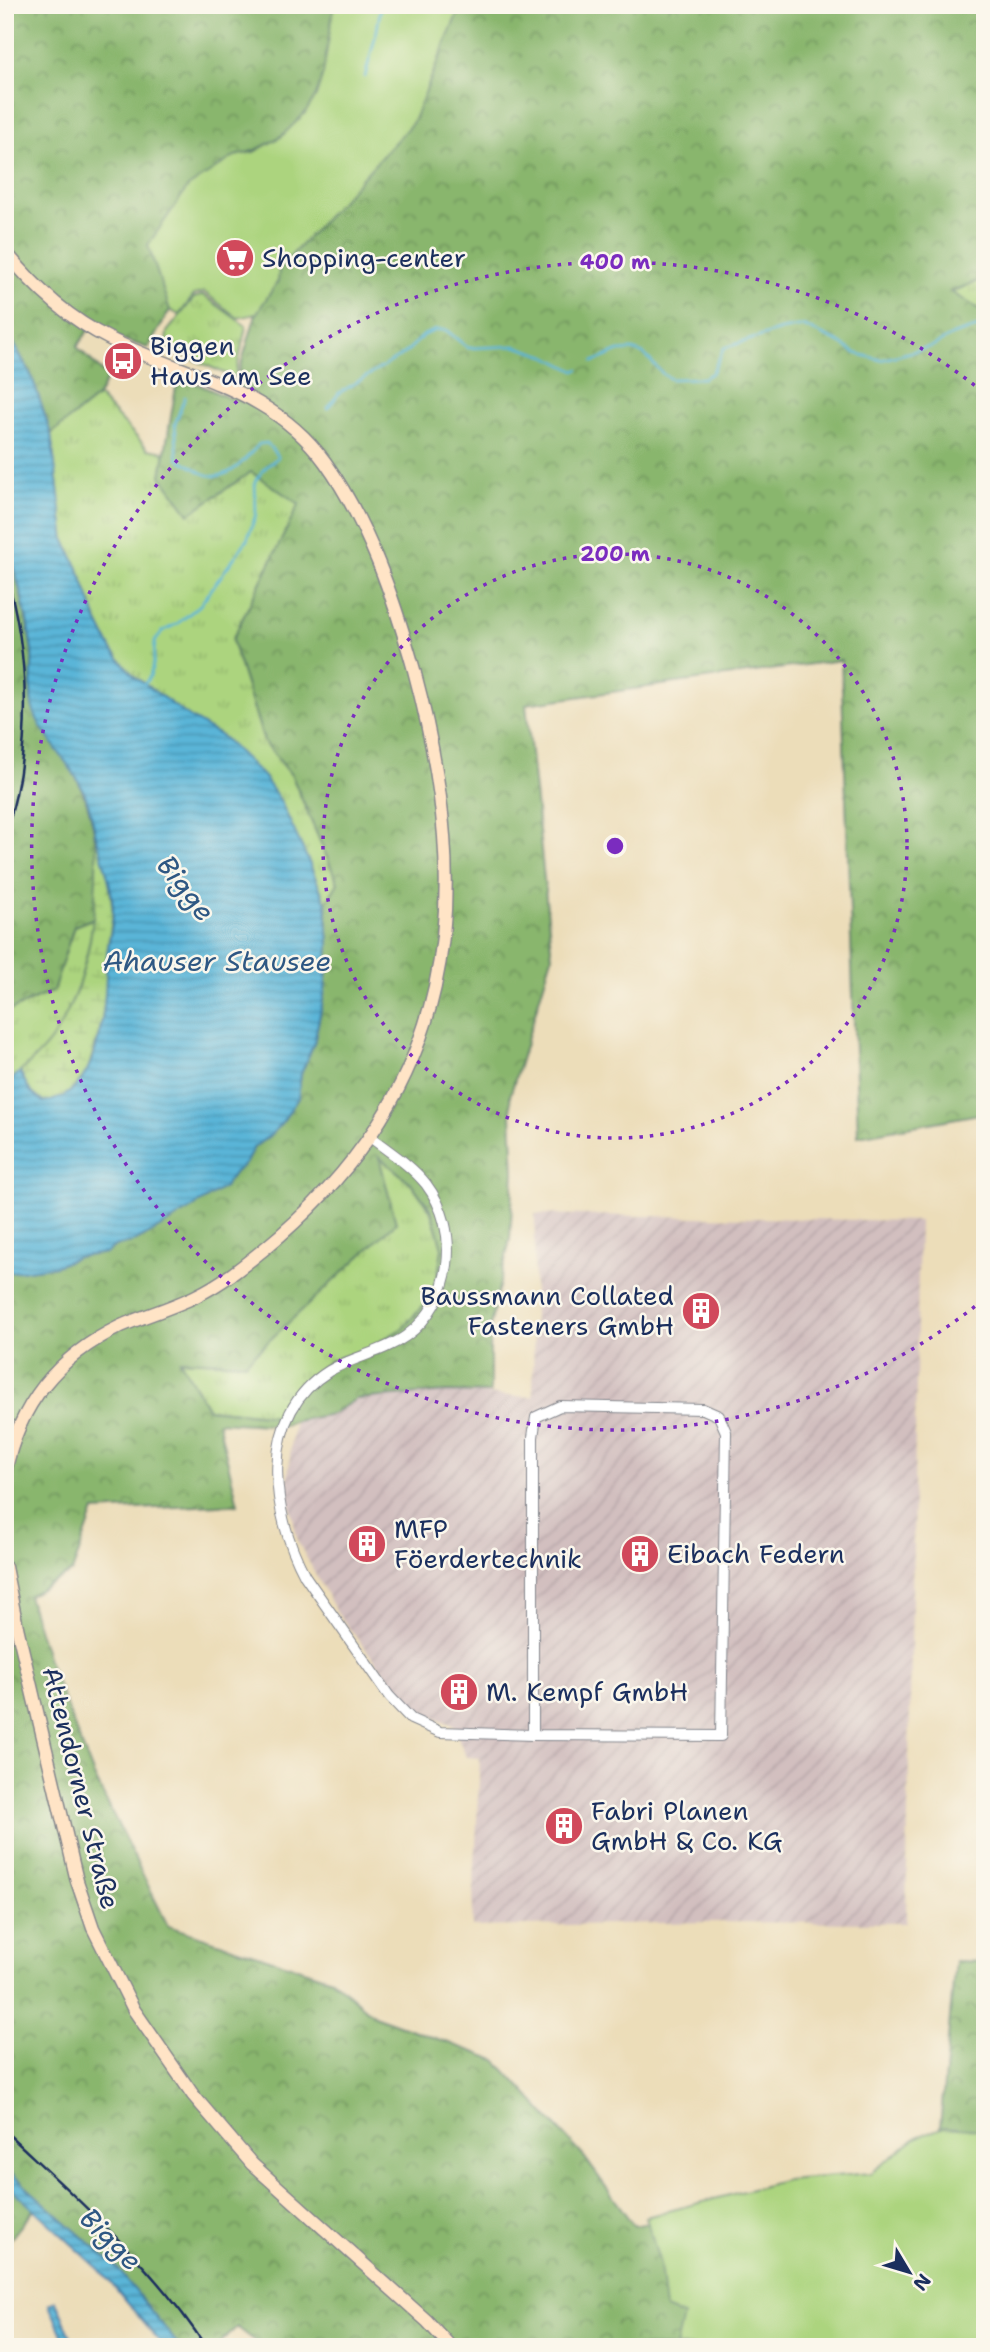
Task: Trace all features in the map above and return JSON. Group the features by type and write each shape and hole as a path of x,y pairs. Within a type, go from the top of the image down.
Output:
{"main road":[{"path":"5,251 27,277 61,309 103,336 236,390 276,413 304,436 336,477 363,529 392,601 409,653 428,727 442,813 447,868 444,939 436,986 415,1054 394,1098 369,1136 324,1193 281,1236 240,1268 195,1296 110,1332 83,1348 62,1365 26,1411 15,1434 5,1473"},
{"name":"Attendorner Straße","path":"5,1567 78,1881 93,1927 134,2010 193,2095 252,2164 427,2321 451,2347"}],"street":[{"path":"369,1136 417,1174 435,1198 449,1248 445,1277 432,1307 409,1334 384,1349 344,1363 328,1372 304,1392 284,1426 276,1479 285,1531 305,1576 389,1696 411,1719 440,1732 533,1735 721,1736 726,1432 719,1416 703,1409 560,1406 536,1417 533,1437 532,1526 533,1735"}],"shaded area":[{"path":"535,1214 919,1221 906,1923 707,1922 472,1927 480,1758 466,1757 453,1725 413,1708 337,1613 298,1542 287,1489 295,1421 332,1414 356,1399 446,1392 533,1397"}],"green space":[{"path":"5,5 334,5 323,75 309,107 282,135 259,148 235,156 148,245 170,310 148,348 116,337 94,322 77,347 108,377 98,396 51,434 32,377 5,327"},
{"path":"334,5 461,5 413,122 279,269 278,281 256,314 238,318 204,292 194,295 179,315 170,310 148,245 188,187 235,156 254,152 281,137 305,113 316,96 323,74"},
{"path":"461,5 985,7 985,278 951,292 985,313 985,1113 858,1136 841,660 526,704 552,957 510,1096 514,1172 510,1239 490,1326 490,1393 446,1392 356,1399 332,1414 295,1421 284,1426 218,1422 238,1504 94,1511 72,1572 28,1596 48,1660 94,1776 168,1926 331,1979 374,2016 496,2060 585,2158 634,2226 890,2174 940,2128 955,1961 985,1962 985,2347 263,2347 237,2327 215,2347 180,2347 117,2268 5,2168 5,1273 56,1266 77,1257 106,1253 115,1246 136,1241 224,1187 245,1164 254,1147 272,1134 298,1098 301,1074 314,1043 325,990 329,945 326,903 338,883 292,776 264,741 232,640 299,504 251,472 189,514 161,476 178,375 231,399 256,314 278,281 279,269 413,122","holes":["379,1157 411,1183 431,1210 442,1248 437,1282 424,1305 403,1328 368,1349 330,1361 298,1385 277,1416 208,1409 180,1360 245,1363 396,1223"]},
{"path":"985,278 985,313 951,292"},
{"path":"203,295 246,326 235,378 166,347 167,332 194,298"},
{"path":"98,396 148,449 165,452 161,476 251,472 300,504 232,640 264,741 292,776 338,883 326,903 308,860 223,737 191,718 134,676 112,650 96,618 81,575 65,541 51,434"},
{"path":"5,542 30,638 32,703 37,718 67,761 81,787 92,823 97,859 94,918 74,926 53,991 11,1010 5,1010 5,664 9,669 5,640"},
{"path":"96,836 108,872 113,913 101,1026 86,1076 67,1095 56,1101 43,1102 30,1091 20,1072 42,1052 53,1037 76,990 94,915"},
{"path":"94,918 80,981 61,1026 42,1052 5,1085 5,1010 11,1010 52,991 74,926"},
{"path":"378,1156 411,1183 430,1210 443,1248 436,1282 424,1305 403,1328 368,1349 330,1361 298,1385 277,1416 208,1409 179,1360 245,1363"},
{"path":"944,2127 985,2130 985,2347 676,2347 683,2316 665,2309 660,2264 646,2217 786,2180 871,2173 917,2137"},
{"path":"5,2183 34,2209 5,2246"}],"water":[{"name":"Ahauser Stausee","path":"5,327 32,377 51,434 65,541 112,650 134,676 191,718 223,737 263,776 280,800 326,903 329,945 325,990 314,1043 301,1074 298,1098 283,1121 272,1134 254,1147 245,1164 224,1187 172,1221 136,1241 115,1246 106,1253 77,1257 56,1266 5,1273 5,1085 20,1072 30,1091 43,1102 63,1096 78,1083 90,1065 102,1020 113,903 87,800 33,709 30,636 18,582 5,542"},
{"path":"5,2168 117,2268 180,2347 164,2347 100,2270 5,2183"},
{"path":"56,2301 74,2344 78,2347 67,2347 49,2304"}],"waterway":[{"path":"365,77 381,5"},
{"path":"593,362 619,351 632,350 644,354 671,379 703,378 712,373 724,348 781,330 803,326 855,353 881,360 933,346 953,335 985,325"},
{"path":"328,408 339,393 404,354 424,335 436,330 446,330 468,348 515,346 546,356 575,371 579,369"},
{"path":"144,685 150,676 155,641 163,631 177,624 200,605 247,540 256,514 255,481 278,457 267,443 259,444 235,469 220,476 203,473 178,459 175,424 185,397"}],"railway":[{"path":"5,570 19,635 25,703 20,770 5,835"},
{"path":"5,2131 138,2260 206,2347"}],"place":[{"name":"Shopping-center","path":"235,258"},
{"name":"Biggen Haus am See","path":"123,361"},
{"name":"Baussmann Collated Fasteners GmbH","path":"701,1311"},
{"name":"MFP Föerdertechnik","path":"367,1544"},
{"name":"Eibach Federn","path":"640,1554"},
{"name":"M. Kempf GmbH","path":"459,1692"},
{"name":"Fabri Planen GmbH & Co. KG","path":"564,1826"}],"water label":[{"name":"Bigge","path":"186,888"},
{"name":"Bigge","path":"111,2239"}]}
